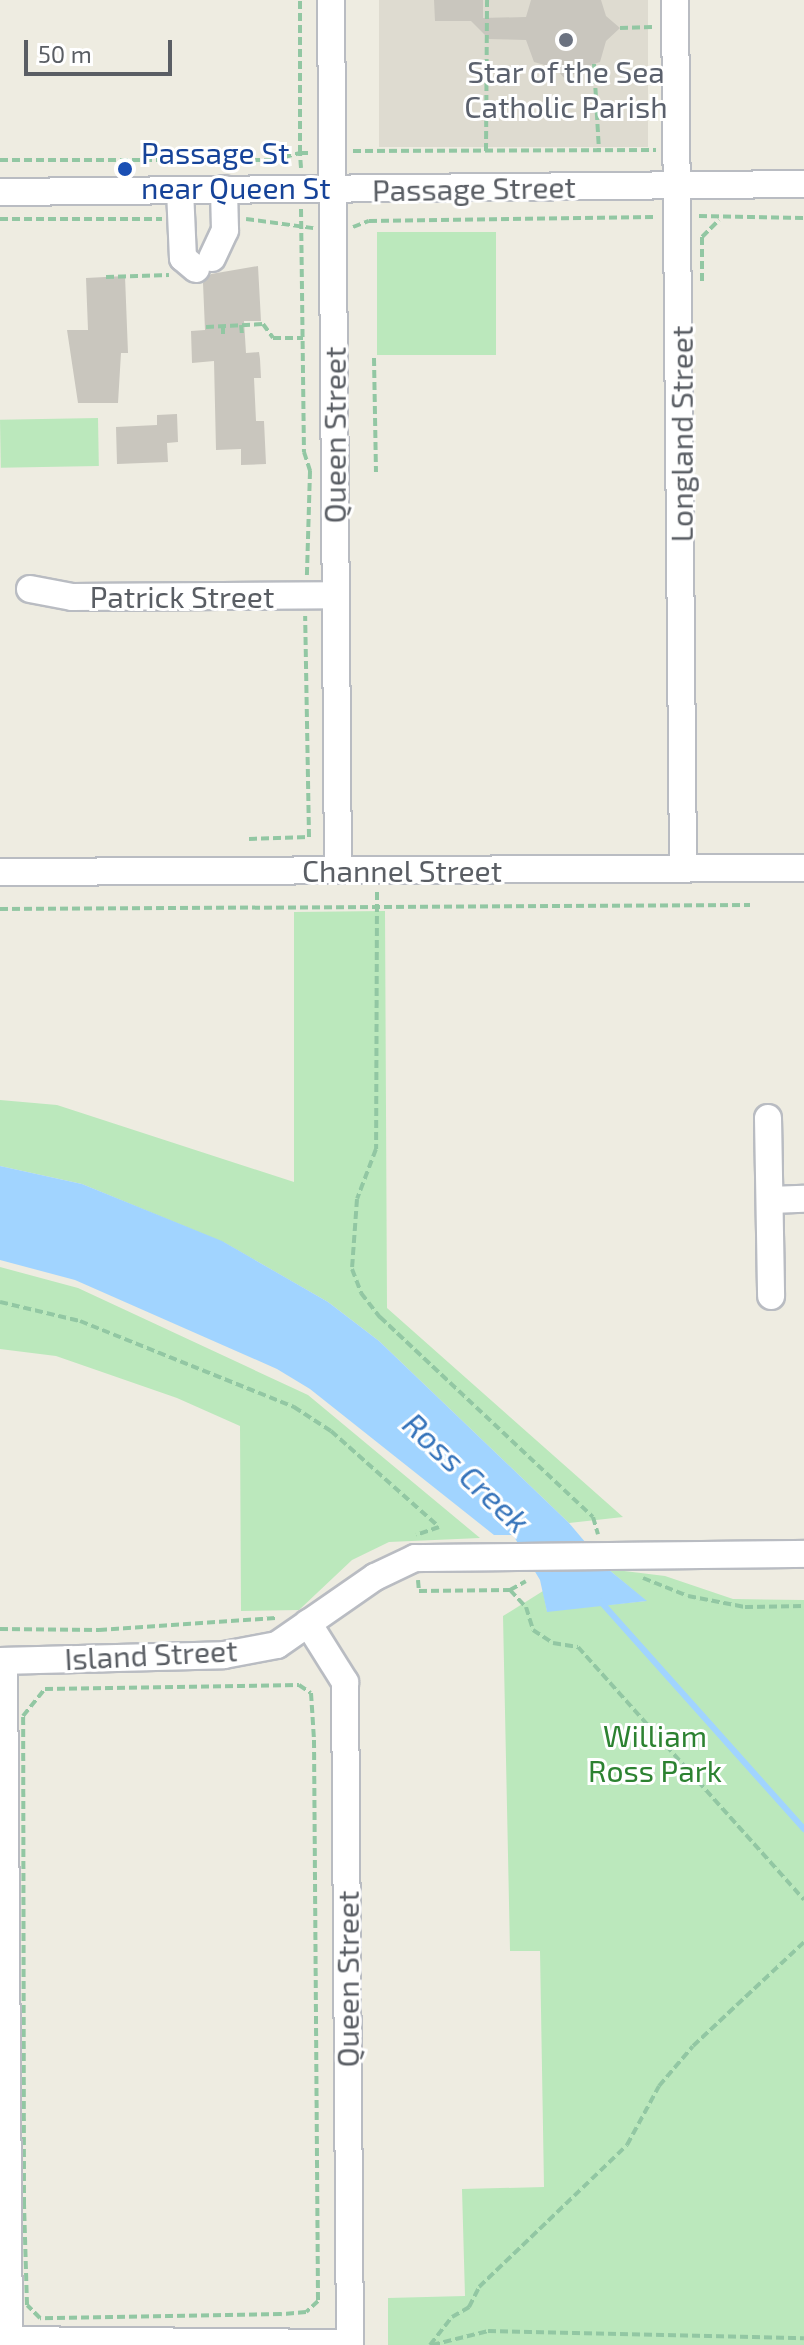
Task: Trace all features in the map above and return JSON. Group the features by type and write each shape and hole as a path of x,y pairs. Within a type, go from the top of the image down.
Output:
{"street":[{"name":"Queen Street","path":"331,0 338,870"},
{"name":"Longland Street","path":"675,0 680,217 683,868"},
{"name":"Passage Street","path":"0,192 804,184"},
{"path":"180,190 181,250 200,265 225,230 224,189"},
{"name":"Patrick Street","path":"30,589 72,597 335,595"},
{"name":"Channel Street","path":"0,872 804,868"},
{"path":"768,1118 771,1296"},
{"path":"770,1200 804,1199"},
{"name":"Island Street","path":"2,1661 224,1655 277,1645 296,1620 375,1577 412,1547 528,1565 603,1556 804,1554"},
{"name":"Queen Street","path":"296,1620 345,1682 350,2344"},
{"path":"2,1661 6,2342 350,2344"}],"path":[{"path":"249,839 309,837 304,595 310,471 304,452 300,0"},
{"path":"486,151 487,0"},
{"path":"620,28 652,27"},
{"path":"594,64 599,150"},
{"path":"0,160 272,160 300,153 333,152 677,150"},
{"path":"334,227 364,226 369,221 804,218"},
{"path":"106,277 191,275 200,265"},
{"path":"206,326 263,324 273,338 303,338"},
{"path":"241,325 242,334"},
{"path":"223,326 223,335"},
{"path":"374,358 376,472"},
{"path":"377,870 376,1149 357,1199 352,1269 361,1293 380,1317 593,1517 603,1556"},
{"path":"0,909 750,905"},
{"path":"0,1302 80,1321 294,1407 331,1431 439,1527 412,1547 419,1591 510,1590 526,1607 533,1630 553,1643 578,1647 804,1900"},
{"path":"510,1590 528,1565"},
{"path":"633,1572 688,1596 745,1607 804,1606"},
{"path":"0,1629 99,1630 296,1620"},
{"path":"299,1685 311,1693 320,2170 318,2301 306,2312 61,2319 40,2318 27,2305 23,1716 45,1689 299,1685"},
{"path":"431,2345 452,2317 469,2307 479,2287 627,2145 659,2086 693,2046 804,1942"},
{"path":"431,2345 488,2331 804,2338"}],"shaded area":[{"path":"379,0 648,0 648,147 379,147"}],"green space":[{"path":"377,232 496,232 496,355 377,355"},
{"path":"98,418 99,466 1,468 0,420"},
{"path":"385,911 387,1308 623,1517 569,1523 379,1341 328,1302 225,1243 82,1184 0,1166 0,1100 57,1105 294,1182 294,912"},
{"path":"0,1267 78,1288 308,1395 480,1538 389,1542 352,1560 299,1610 241,1611 240,1426 177,1398 56,1356 0,1349"},
{"name":"William Ross Park","path":"608,1569 665,1576 733,1599 804,1600 804,2345 388,2345 388,2298 465,2296 462,2189 544,2187 540,1951 510,1951 503,1616 543,1591 547,1611 646,1601"}],"water":[{"path":"0,1166 82,1184 222,1241 328,1302 379,1341 569,1523 608,1569 647,1601 547,1612 540,1580 513,1535 494,1535 310,1389 277,1369 75,1280 0,1260"}],"building":[{"name":"Star of the Sea Catholic Parish","path":"434,0 483,0 483,18 526,17 531,0 601,0 606,16 620,28 606,41 600,62 579,69 567,81 555,68 534,62 526,40 489,39 471,21 435,21"},
{"path":"258,266 261,321 244,321 246,353 259,352 261,378 254,378 256,421 264,421 266,464 241,465 241,449 216,450 214,361 192,363 191,331 205,330 203,283 211,274"},
{"path":"125,276 128,353 121,353 118,403 78,403 67,330 88,330 86,278"},
{"path":"177,414 178,442 167,443 168,462 117,464 116,427 157,425 157,415"}],"waterway":[{"name":"Ross Creek","path":"601,1602 804,1829"}],"place":[{"name":"Star of the Sea Catholic Parish","path":"566,40"},
{"name":"Passage St near Queen St","path":"125,169"}]}
